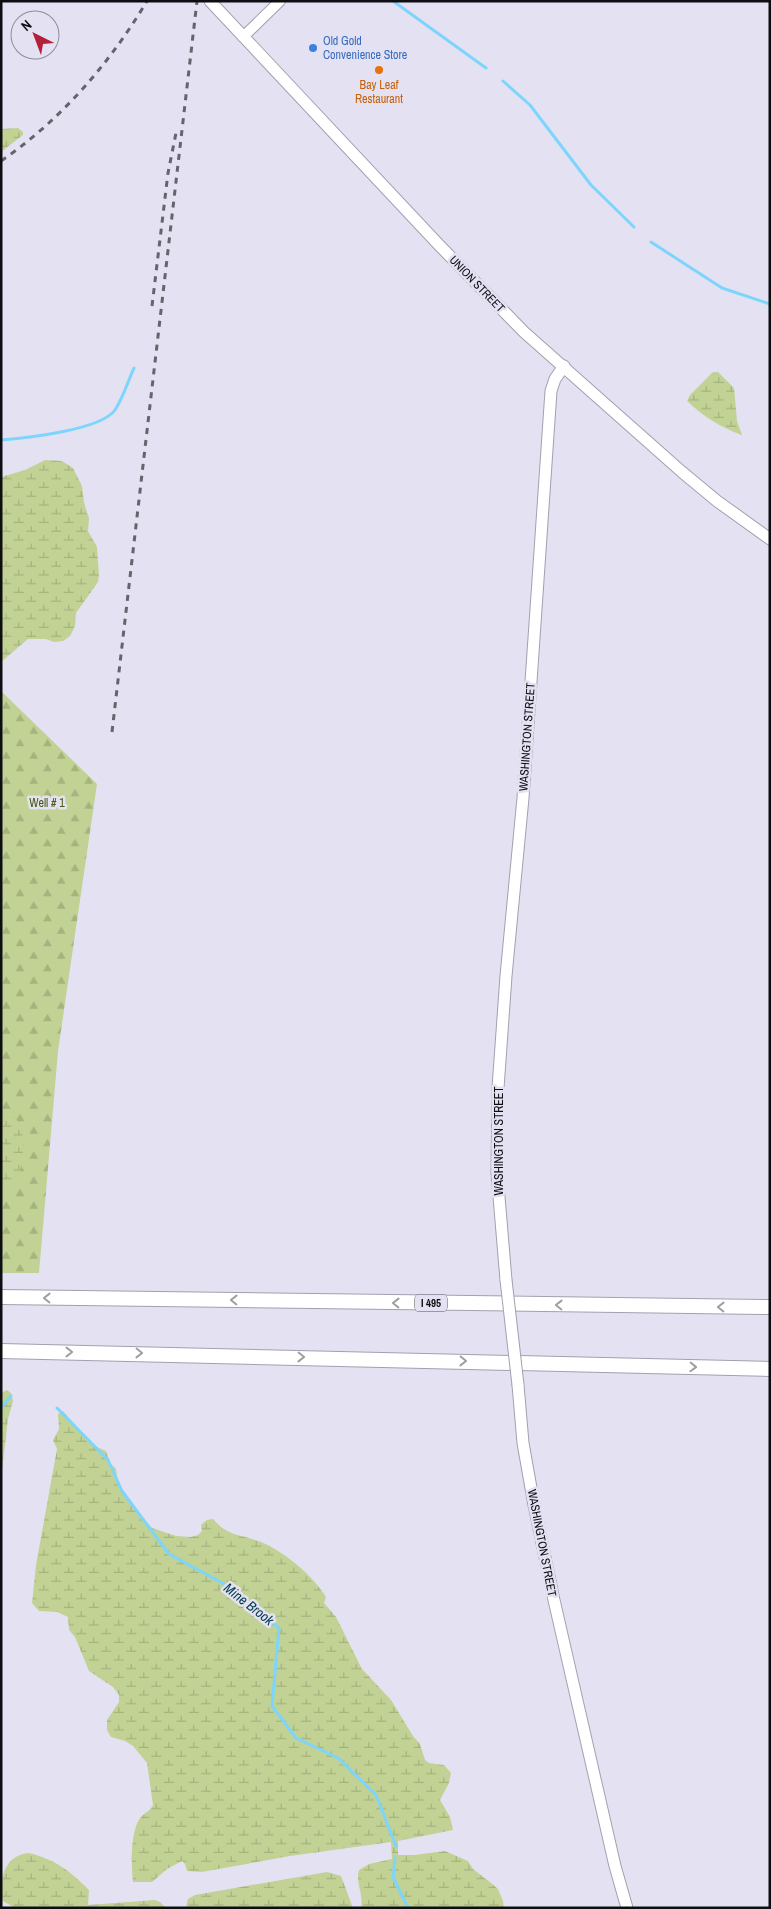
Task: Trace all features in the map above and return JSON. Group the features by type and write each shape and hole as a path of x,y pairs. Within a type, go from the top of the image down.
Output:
{"highway":[{"name":"I 495","path":"1,1297 770,1308"},
{"path":"8,1351 770,1369"}],"main road":[{"name":"UNION STREET","path":"210,1 524,332 710,495 770,539"},
{"name":"WASHINGTON STREET","path":"564,366 555,379 552,390 523,798 506,976 499,1079 497,1174 523,1443 552,1591 615,1866 627,1908"}],"street":[{"path":"243,36 280,1"}],"green space":[{"path":"18,128 23,132 23,135 1,152 1,129"},
{"path":"713,372 718,372 734,388 737,421 742,435 713,421 687,401 690,395"},
{"path":"45,460 62,461 73,468 82,486 84,503 89,518 88,531 97,547 98,582 76,613 75,626 70,636 63,641 54,642 46,639 28,639 1,662 1,477 25,470"},
{"name":"Well # 1","path":"1,691 97,784 58,1051 39,1273 1,1273"},
{"path":"1,1109 4,1113 14,1117 20,1124 24,1142 19,1182 12,1188 1,1187"},
{"path":"7,1390 11,1393 13,1401 8,1419 1,1479 1,1393"},
{"path":"63,1411 92,1445 106,1451 111,1464 116,1469 118,1483 135,1509 152,1528 176,1536 191,1537 198,1535 202,1531 201,1525 207,1520 213,1519 230,1532 270,1546 297,1565 313,1581 326,1597 324,1603 336,1617 362,1669 391,1700 420,1744 425,1760 429,1763 444,1765 451,1773 449,1783 440,1800 450,1817 453,1830 398,1841 398,1855 445,1851 468,1861 473,1869 498,1889 504,1908 361,1908 359,1870 369,1864 392,1859 391,1842 290,1856 202,1872 187,1871 182,1861 167,1869 152,1882 133,1882 132,1857 135,1829 142,1816 153,1805 147,1763 133,1746 125,1741 111,1737 107,1730 107,1720 119,1702 119,1695 113,1687 89,1671 75,1637 69,1630 68,1617 57,1612 39,1611 32,1603 36,1565 57,1449 53,1440 59,1429 58,1414"},
{"path":"29,1853 55,1863 75,1877 89,1890 88,1905 155,1900 166,1908 15,1908 1,1900 3,1877 8,1864 13,1859"},
{"path":"327,1872 341,1876 353,1908 186,1908 188,1899 195,1895"}],"waterway":[{"path":"393,1 486,68"},
{"path":"503,81 530,105 591,185 634,227"},
{"path":"651,242 722,288 770,304"},
{"path":"1,440 62,432 95,423 107,417 118,405 134,368"},
{"name":"Mine Brook","path":"1,1408 11,1396"},
{"name":"Mine Brook","path":"57,1408 108,1460 122,1491 169,1554 226,1585 279,1628 272,1706 296,1738 338,1758 376,1795 396,1846"},
{"name":"Mine Brook","path":"395,1858 393,1877 408,1908"}],"railway":[{"path":"1,161 44,127 83,89 117,46 147,1"},
{"path":"112,732 197,1"},
{"path":"152,306 168,173 176,133"}],"place":[{"name":"Old Gold Convenience Store","path":"313,48"},
{"name":"Bay Leaf Restaurant","path":"379,70"}]}
